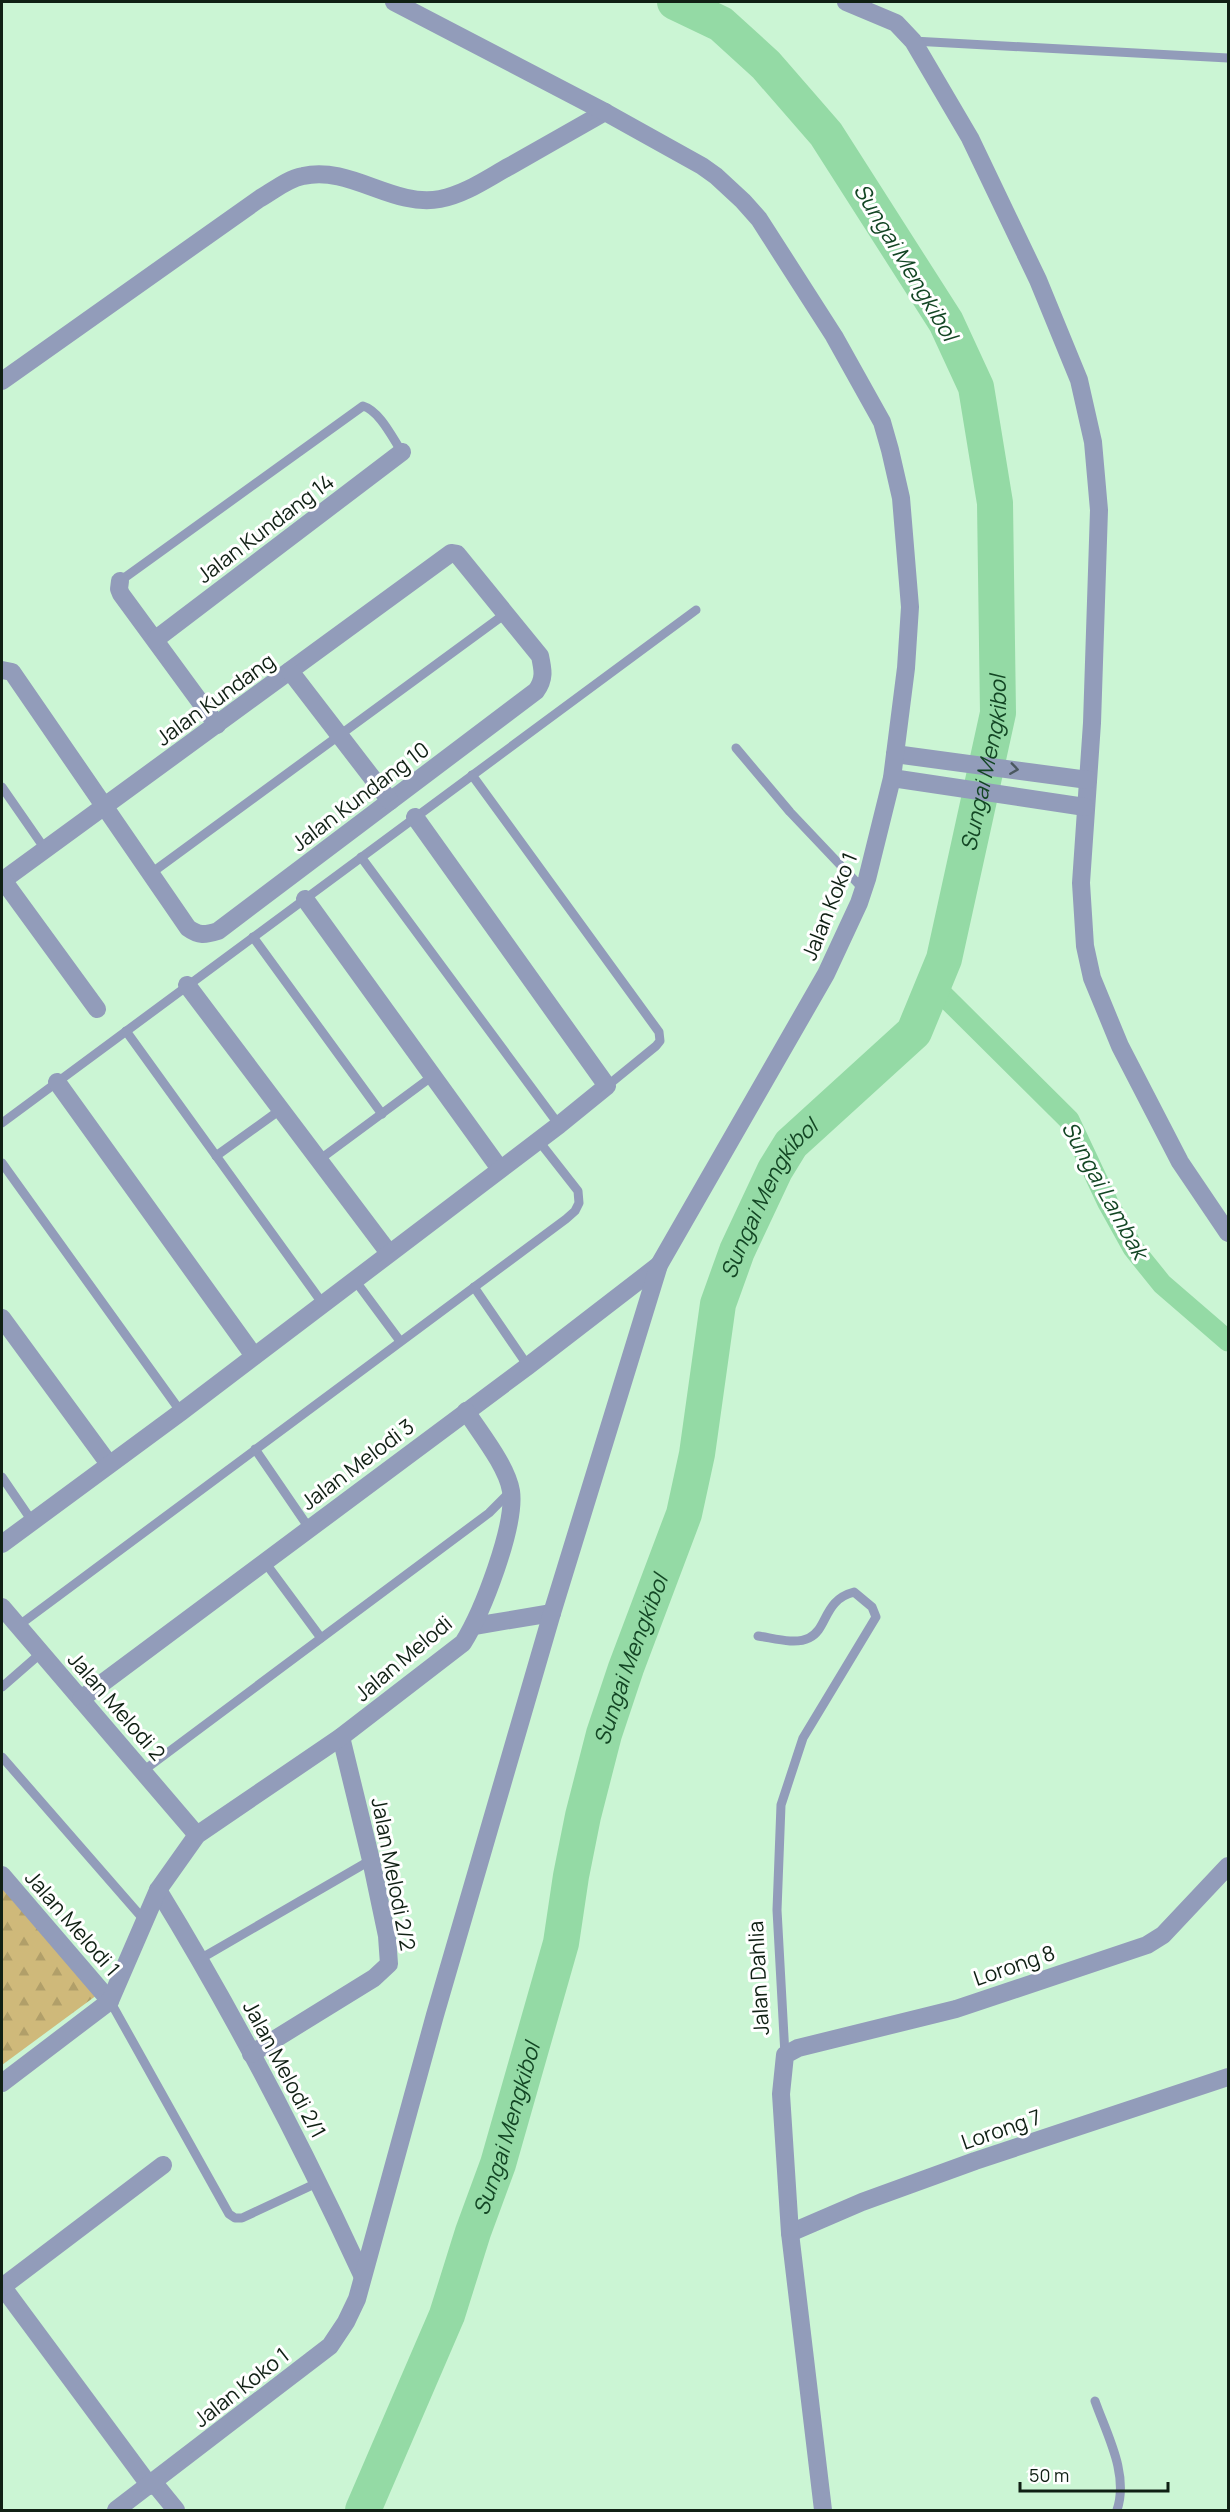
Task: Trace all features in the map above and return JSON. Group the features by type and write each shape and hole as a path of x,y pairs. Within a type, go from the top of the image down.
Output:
{"street":[{"name":"Jalan Koko 1","path":"116,2511 330,2346 346,2322 357,2299 552,1613 659,1264 826,974 863,889 892,778 909,635 910,607 901,498 891,450 882,422 834,336 759,219 716,176 605,112 394,2"},
{"path":"846,2 896,23 913,41 970,138 1038,280 1080,380 1094,442 1099,510 1092,723 1081,883 1085,946 1092,978 1120,1046 1180,1162 1228,1233"},
{"path":"2,381 259,199 290,180 304,175 334,175 410,198 441,199 467,190 605,112"},
{"name":"Jalan Kundang 14","path":"156,639 402,452"},
{"name":"Jalan Kundang 10","path":"2,670 12,672 188,928 196,934 206,935 218,931 536,692 542,683 543,671 540,656 454,553"},
{"name":"Jalan Kundang","path":"2,880 454,553"},
{"path":"120,581 121,594 217,725"},
{"path":"290,671 390,801"},
{"path":"895,754 1088,780"},
{"path":"892,778 1085,807"},
{"path":"2,1544 181,1412 559,1125 607,1086 415,817"},
{"path":"2,880 97,1009"},
{"path":"304,899 500,1169"},
{"path":"187,985 389,1253"},
{"path":"57,1082 254,1356"},
{"name":"Jalan Melodi 3","path":"81,1699 528,1366 659,1264"},
{"path":"2,1318 109,1464"},
{"name":"Jalan Melodi","path":"197,1835 341,1737 463,1643 474,1626 509,1523 511,1491 505,1473 466,1411"},
{"name":"Jalan Melodi 2","path":"2,1607 197,1835"},
{"path":"474,1626 552,1613"},
{"name":"Jalan Melodi 2/2","path":"251,2054 374,1978 389,1964 387,1936 371,1860 341,1737"},
{"path":"2,2084 110,2001 158,1890 197,1835"},
{"name":"Lorong 8","path":"785,2055 798,2048 956,2009 1147,1945 1163,1935 1228,1866"},
{"name":"Jalan Melodi 1","path":"2,1875 110,2001"},
{"name":"Jalan Melodi 2/1","path":"158,1890 200,1959 319,2182 362,2275"},
{"name":"Jalan Dahlia","path":"785,2055 781,2094 790,2233 823,2511"},
{"name":"Lorong 7","path":"790,2233 862,2202 975,2161 1228,2076"},
{"path":"163,2165 2,2286 152,2484 176,2511"}],"lane":[{"path":"913,41 1228,58"},
{"path":"120,581 363,406 370,408 376,415 402,452"},
{"path":"2,1123 696,610"},
{"path":"150,874 505,614"},
{"path":"736,748 790,812 863,889"},
{"path":"472,775 659,1032 661,1037 656,1046 607,1086"},
{"path":"2,787 45,849"},
{"path":"361,857 559,1125"},
{"path":"253,937 382,1114"},
{"path":"126,1031 323,1304"},
{"path":"319,1160 434,1076"},
{"path":"216,1156 280,1110"},
{"path":"18,1626 575,1211 579,1203 578,1191 538,1140"},
{"path":"2,1164 181,1412"},
{"path":"354,1279 400,1341"},
{"path":"474,1287 528,1366"},
{"path":"255,1449 309,1528"},
{"path":"2,1477 32,1521"},
{"path":"143,1772 489,1513 511,1491"},
{"path":"264,1561 321,1638"},
{"name":"Jalan Dahlia","path":"758,1636 796,1641 810,1638 842,1595 854,1593 872,1607 876,1617 803,1738 781,1804 777,1910 785,2055"},
{"path":"2,1687 41,1653"},
{"path":"2,1756 145,1921"},
{"path":"200,1959 371,1860"},
{"path":"110,2001 229,2214 242,2218 319,2182"},
{"path":"1095,2401 1116,2458 1122,2484 1118,2511"}],"green space":[{"path":"2,1882 97,1995 2,2065"}],"waterway":[{"name":"Sungai Mengkibol","path":"363,2510 447,2315 473,2232 498,2164 561,1943 583,1816 604,1734 626,1668 684,1514 697,1454 718,1304 737,1251 775,1170 791,1144 914,1032 944,959 998,713 995,503 976,387 946,322 826,134 766,65 721,24 675,2"},
{"name":"Sungai Lambak","path":"934,986 1069,1120 1108,1203 1133,1248 1162,1284 1228,1341"}]}
